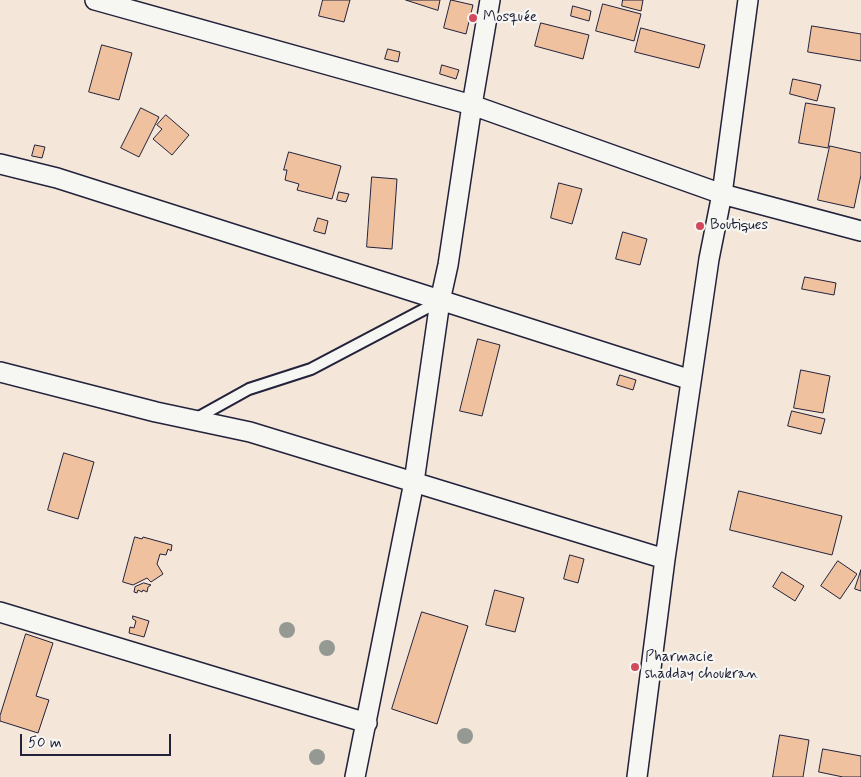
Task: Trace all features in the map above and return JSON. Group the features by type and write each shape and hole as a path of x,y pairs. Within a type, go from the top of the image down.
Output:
{"street":[{"path":"95,0 472,105 722,194 861,231"},
{"path":"356,777 414,482 440,301 448,265 490,0"},
{"path":"637,777 665,559 691,380 722,194 748,0"},
{"path":"0,164 57,178 691,380"},
{"path":"0,372 156,412 250,432 665,559"},
{"path":"0,612 367,723"}],"lane":[{"path":"194,420 249,389 311,369 440,301"}],"building":[{"path":"323,0 350,0 344,22 319,16"},
{"path":"406,0 440,0 438,10"},
{"path":"451,0 473,5 466,34 444,28"},
{"path":"623,0 643,0 641,11 622,6"},
{"path":"603,4 641,14 634,41 596,31"},
{"path":"573,6 591,11 589,21 571,16"},
{"path":"541,23 589,35 583,59 535,46"},
{"path":"812,26 861,34 861,61 808,52"},
{"path":"641,28 705,45 699,68 635,52"},
{"path":"102,45 132,53 119,100 89,92"},
{"path":"388,49 400,52 398,62 385,59"},
{"path":"442,65 459,70 456,79 440,74"},
{"path":"793,79 821,85 817,101 790,94"},
{"path":"806,103 835,108 828,148 799,143"},
{"path":"141,108 159,117 139,157 121,148"},
{"path":"166,115 189,135 172,155 153,139 162,129 157,125"},
{"path":"35,145 45,147 42,158 32,156"},
{"path":"830,146 861,153 861,175 854,208 818,200"},
{"path":"289,152 341,166 332,199 297,190 299,184 285,180 287,170 284,170"},
{"path":"372,177 397,179 392,249 367,247"},
{"path":"559,183 582,189 572,224 551,218"},
{"path":"339,192 349,194 346,202 337,200"},
{"path":"318,218 328,221 325,234 314,231"},
{"path":"623,232 647,239 640,265 616,259"},
{"path":"805,277 836,283 834,295 802,289"},
{"path":"478,339 500,345 482,416 460,411"},
{"path":"801,370 830,376 823,413 794,408"},
{"path":"620,375 636,380 633,390 617,385"},
{"path":"792,411 825,419 821,434 788,426"},
{"path":"64,453 94,462 78,519 48,510"},
{"path":"739,491 842,516 832,555 730,530"},
{"path":"135,537 142,539 143,537 172,545 171,551 168,549 166,555 160,554 157,564 163,574 151,582 147,578 133,585 123,582"},
{"path":"570,555 584,559 578,583 564,579"},
{"path":"838,561 857,574 840,599 821,586"},
{"path":"861,570 861,591 855,589"},
{"path":"782,572 804,586 795,601 773,587"},
{"path":"144,583 151,585 148,587 147,592 138,590 137,593 134,592 135,587"},
{"path":"495,590 524,598 515,632 486,625"},
{"path":"422,612 468,626 437,724 392,709"},
{"path":"133,616 149,621 144,637 129,633 130,627 134,628 136,621 133,619"},
{"path":"26,634 53,643 36,696 49,700 38,733 0,721"},
{"path":"780,735 809,740 803,777 773,777"},
{"path":"823,749 861,756 861,777 843,777 819,772"}],"place":[{"name":"Mosquée","path":"473,18"},
{"name":"Boutiques","path":"700,226"},
{"name":"Pharmacie shadday choukran","path":"635,667"}]}
